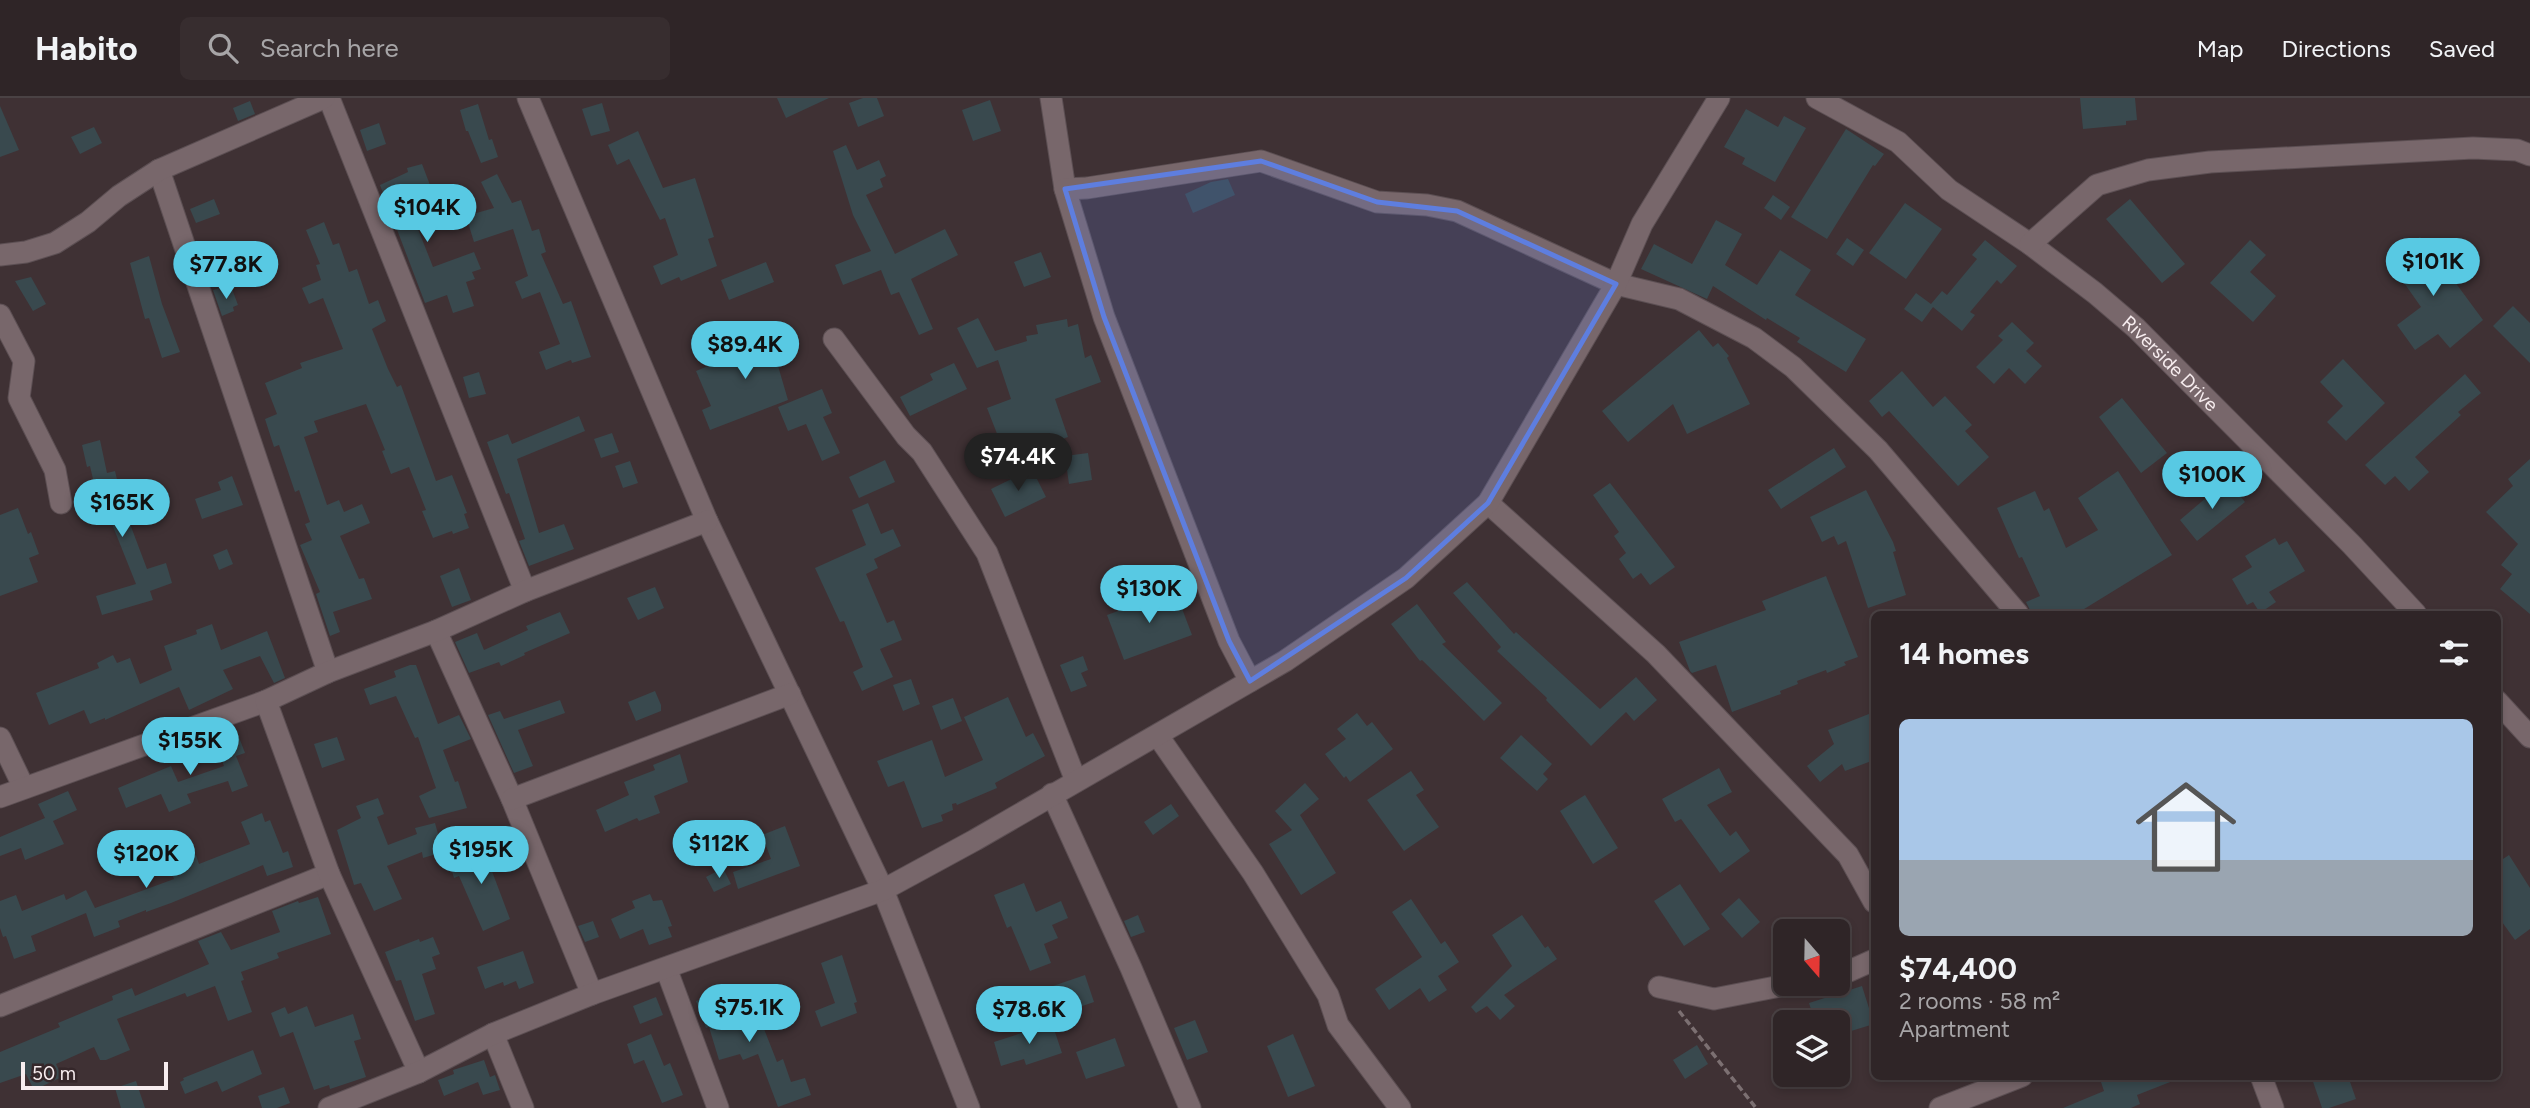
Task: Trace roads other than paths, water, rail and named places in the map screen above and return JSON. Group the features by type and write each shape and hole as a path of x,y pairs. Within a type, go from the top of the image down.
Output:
{"street":[{"path":"0,255 55,243 159,170 324,98"},
{"path":"329,98 525,591"},
{"path":"528,98 707,521 883,890 969,1108"},
{"path":"1051,98 1065,189 1104,317 1229,641 1250,681"},
{"path":"329,1108 419,1072 493,1034 592,994 883,890 1285,662 1406,578 1488,503 1616,284 1642,224 1719,98"},
{"name":"Riverside Drive","path":"1817,98 1898,142 1949,190 2030,244 2136,328 2352,545 2413,611"},
{"path":"2030,244 2097,185 2148,170 2210,162 2473,148 2526,151"},
{"path":"1065,189 1087,188 1261,161 1377,202 1427,205 1457,211 1616,284 1679,299 1754,338 1793,368 1878,450 2015,611"},
{"path":"159,170 328,672"},
{"path":"0,315 24,361 19,398 55,470 61,503"},
{"path":"834,339 905,436 922,452 986,553 1076,781"},
{"path":"1488,503 1656,654 1848,855 1871,897"},
{"path":"0,797 266,701 328,672 436,631 525,591 707,521"},
{"path":"436,631 512,799 592,994"},
{"path":"512,799 790,694"},
{"path":"266,701 329,874 419,1072"},
{"path":"2501,705 2530,737"},
{"path":"1158,736 1253,873 1328,995 1338,1025 1400,1108"},
{"path":"0,738 24,788"},
{"path":"1052,794 1131,968 1190,1108"},
{"path":"0,1006 329,874"},
{"path":"1850,971 1871,961"},
{"path":"666,968 718,1108"},
{"path":"1659,987 1714,999 1773,988"},
{"path":"493,1034 523,1108"},
{"path":"1940,1108 2012,1080"},
{"path":"2262,1080 2273,1108"}]}
